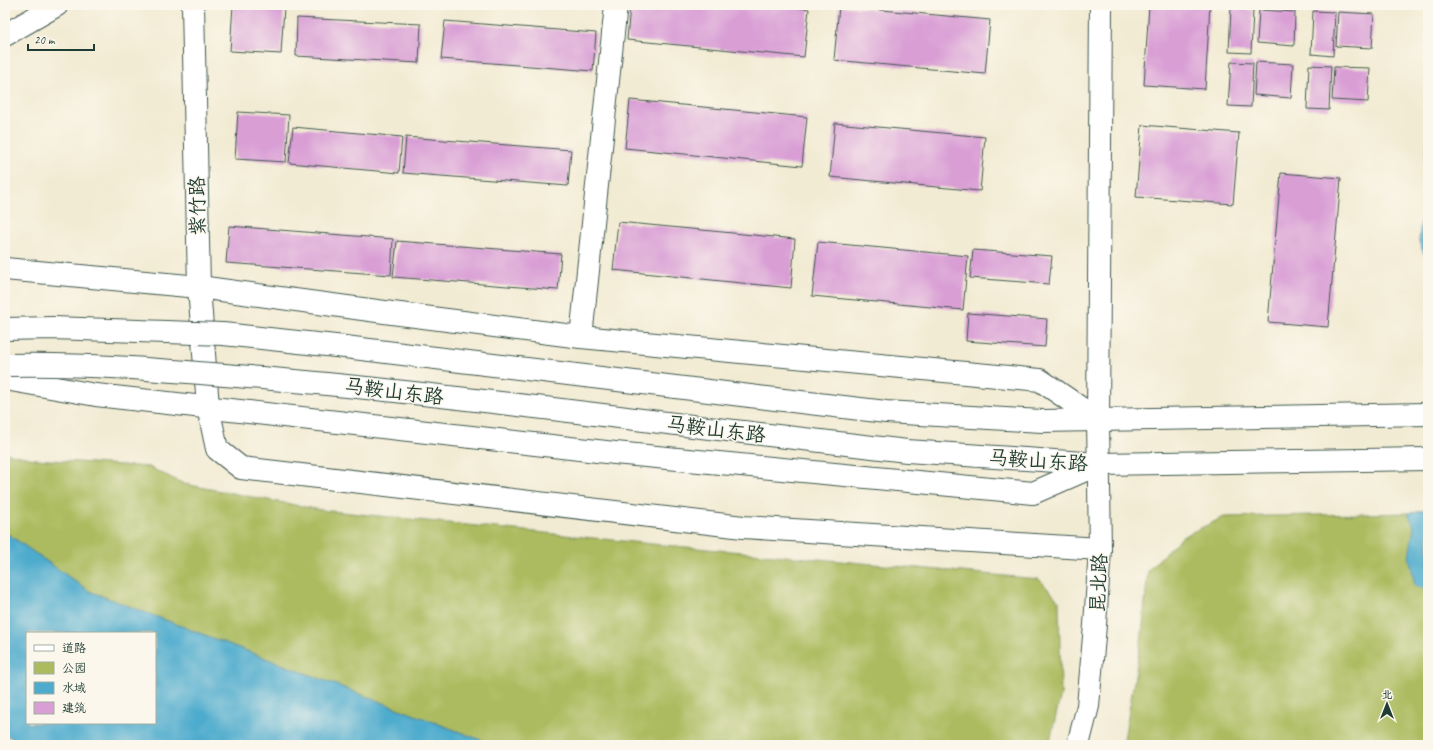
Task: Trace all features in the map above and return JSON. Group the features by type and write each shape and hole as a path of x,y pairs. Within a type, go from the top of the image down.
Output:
{"main road":[{"path":"5,35 57,5"},
{"name":"紫竹路","path":"193,5 199,287 208,407 217,449 240,468 744,527 1100,549"},
{"path":"581,337 616,5"},
{"name":"昆北路","path":"1078,745 1088,706 1100,549 1098,420 1101,5"},
{"path":"5,269 199,287 581,337 1040,380 1098,420"},
{"name":"马鞍山东路","path":"5,328 53,328 230,335 345,346 886,412 1042,421 1428,414"},
{"name":"马鞍山东路","path":"5,365 52,364 179,371 342,385 907,452 1099,464 1428,459"},
{"path":"5,379 96,395 615,453 1033,493 1099,464"}],"green space":[{"path":"5,453 35,459 149,467 184,484 321,510 652,544 1039,579 1059,601 1061,694 1049,745 494,745 89,591 5,532"},
{"path":"1428,509 1428,745 1123,745 1142,635 1148,570 1182,537 1224,517 1408,513"}],"water":[{"path":"1428,133 1428,263 1419,242"},
{"path":"1428,509 1428,589 1415,586 1409,556 1414,527 1408,513"},
{"path":"5,532 89,591 494,745 26,745 5,735"}],"building":[{"path":"233,5 284,7 281,54 230,51"},
{"path":"630,5 771,5 809,9 804,57 627,40"},
{"path":"1149,5 1210,5 1205,89 1144,85"},
{"path":"839,6 990,20 985,74 834,60"},
{"path":"1231,8 1253,10 1251,53 1229,52"},
{"path":"1259,10 1295,12 1294,46 1257,43"},
{"path":"1313,11 1335,12 1333,56 1311,54"},
{"path":"1338,12 1374,14 1372,48 1336,46"},
{"path":"297,18 421,24 419,63 296,56"},
{"path":"445,21 596,33 593,71 441,59"},
{"path":"1231,62 1253,63 1251,107 1228,106"},
{"path":"1256,62 1293,64 1291,98 1254,95"},
{"path":"1309,65 1331,66 1329,110 1307,109"},
{"path":"1334,67 1370,68 1368,102 1332,100"},
{"path":"630,100 807,117 802,166 625,148"},
{"path":"238,112 289,115 286,162 235,159"},
{"path":"835,123 985,137 980,191 830,177"},
{"path":"1142,125 1239,133 1233,204 1136,197"},
{"path":"293,127 402,137 399,173 289,163"},
{"path":"406,137 571,150 568,186 403,173"},
{"path":"1281,173 1341,178 1328,327 1268,322"},
{"path":"618,222 795,239 791,288 613,270"},
{"path":"229,226 393,239 391,275 226,263"},
{"path":"397,241 561,254 558,290 393,277"},
{"path":"818,242 968,256 963,310 812,296"},
{"path":"973,250 1052,256 1049,284 970,278"},
{"path":"968,313 1047,319 1045,347 966,341"}]}
